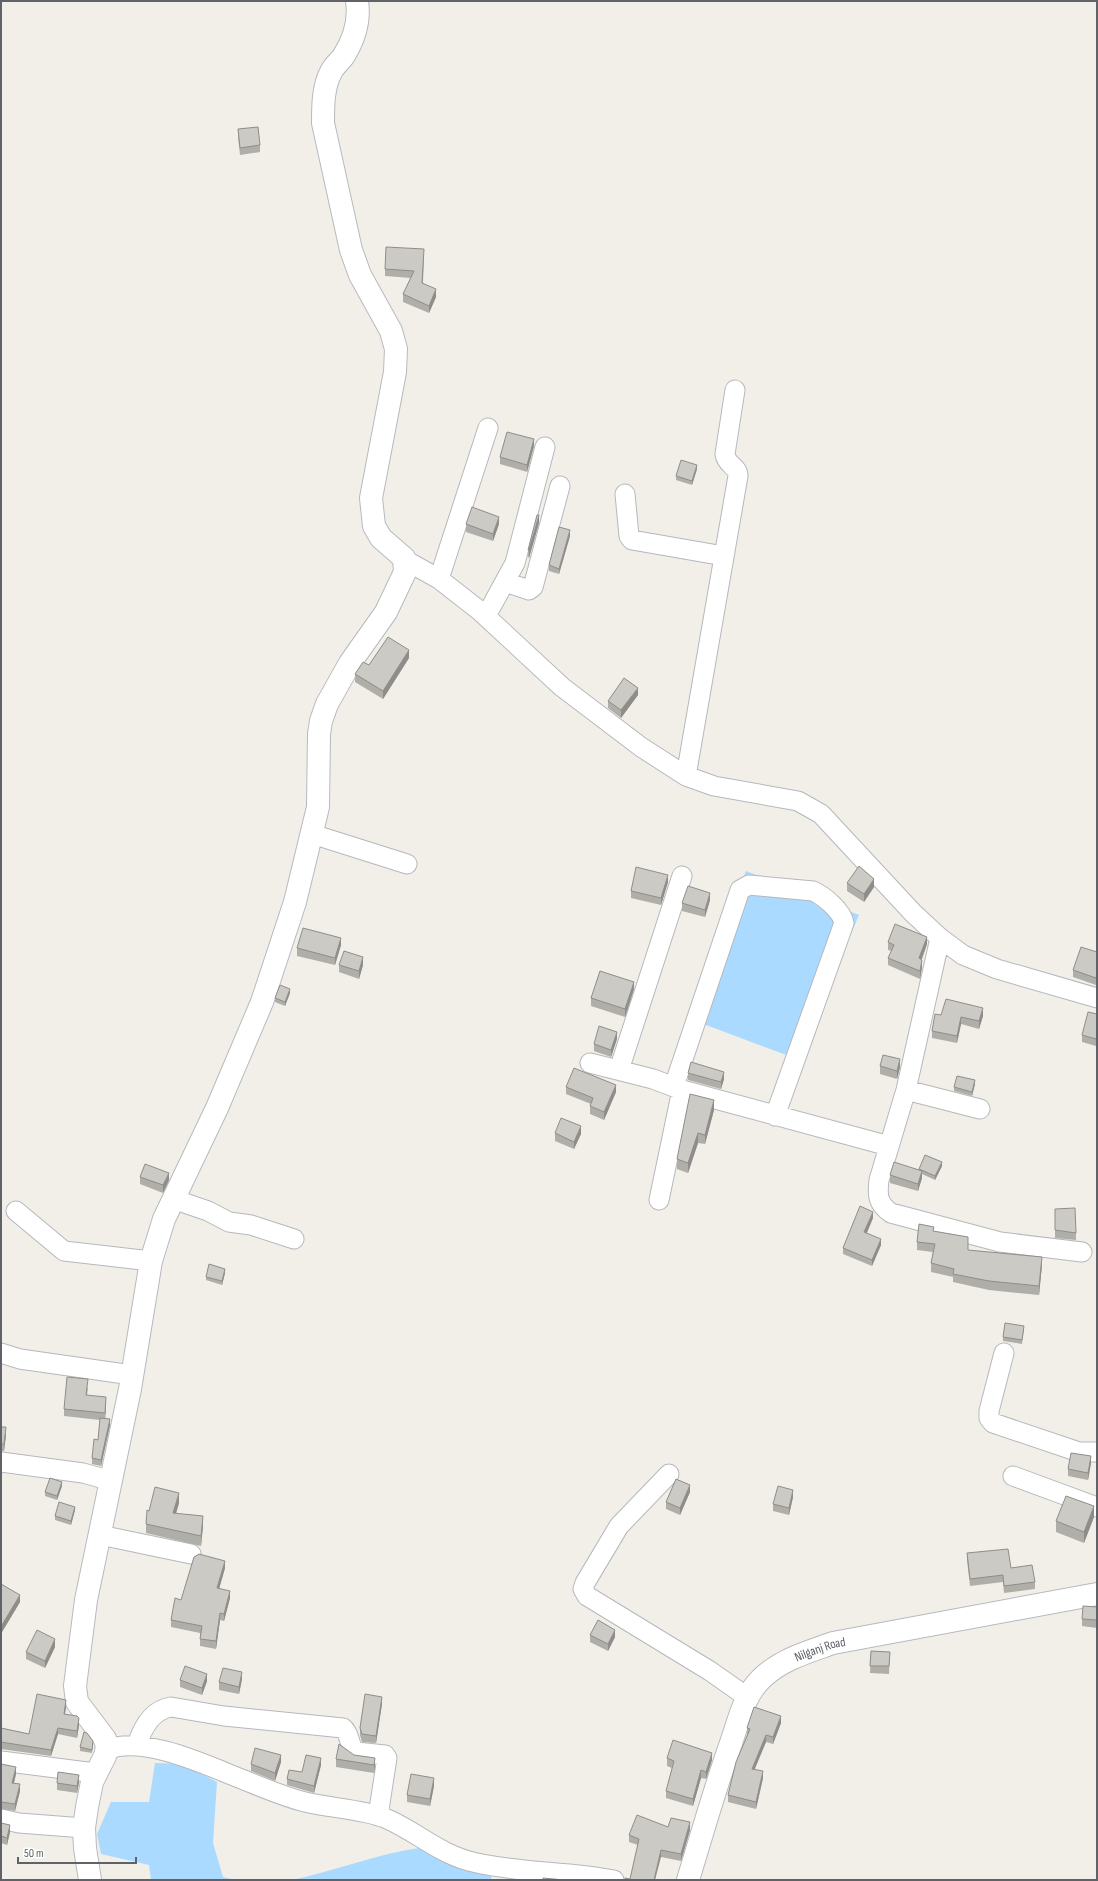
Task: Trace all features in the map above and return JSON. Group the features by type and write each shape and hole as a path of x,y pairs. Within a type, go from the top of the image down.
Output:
{"street":[{"path":"357,1 358,17 355,31 343,56 332,71 326,86 323,123 351,250 360,275 391,331 394,342 396,372 371,498 374,526 378,534 402,555 405,560 439,579 486,616 562,687 641,747 686,776 714,786 782,797 811,807 831,823 913,913 940,938 963,955 979,963 1097,998"},
{"path":"686,776 738,476 738,472 727,461 725,454 735,390"},
{"path":"439,579 488,428"},
{"path":"486,616 505,582 517,556 545,446"},
{"path":"505,582 529,590 533,587 560,486"},
{"path":"625,494 629,536 632,540 724,556"},
{"path":"90,1880 84,1828 90,1790 95,1773 107,1750 105,1739 77,1702 75,1686 86,1600 112,1481 151,1261 164,1219 217,1108 262,1002 296,902 312,834 319,796 319,734 321,721 327,704 350,663 386,612 404,572 405,560"},
{"path":"312,834 407,864"},
{"path":"619,1070 682,876"},
{"path":"659,1200 678,1088 740,890 749,885 813,891 820,894 843,917 844,923 775,1116"},
{"path":"940,938 906,1090 879,1180 877,1194 879,1202 892,1214 1000,1242 1082,1252"},
{"path":"590,1063 653,1078 678,1088 775,1116 889,1146"},
{"path":"906,1090 980,1109"},
{"path":"173,1199 208,1211 229,1222 251,1225 294,1239"},
{"path":"16,1211 64,1251 151,1261"},
{"path":"1,1353 20,1358 132,1375"},
{"path":"1004,1353 989,1411 989,1418 993,1423 1079,1452 1097,1452"},
{"path":"1,1462 83,1473 112,1481"},
{"path":"669,1474 619,1526 585,1583 583,1589 587,1596 710,1671 747,1697"},
{"path":"1013,1476 1097,1507"},
{"path":"100,1535 191,1554"},
{"name":"Nilganj Road","path":"688,1880 717,1782 747,1697 762,1678 774,1668 792,1658 833,1643 1097,1594"},
{"path":"137,1745 142,1730 149,1720 166,1708 171,1707 224,1716 343,1728 347,1733 354,1750 385,1754 388,1758 378,1816"},
{"path":"107,1750 120,1745 137,1745 203,1763 290,1798 378,1816 393,1822 434,1847 475,1863 511,1869 571,1873 614,1880"},
{"path":"1,1761 95,1773"},
{"path":"1,1819 33,1824 84,1828"}],"water":[{"path":"746,871 859,915 797,1059 690,1019"},
{"path":"155,1763 184,1764 217,1782 213,1843 223,1877 236,1880 151,1880 149,1865 101,1854 97,1834 111,1802 149,1802"},
{"path":"419,1848 492,1872 491,1880 292,1880 371,1858"}],"building":[{"path":"258,127 260,145 240,148 238,129"},
{"path":"386,247 424,249 422,283 436,289 429,306 403,294 414,271 385,269"},
{"path":"507,432 534,439 527,465 500,457"},
{"path":"681,460 697,465 692,481 676,476"},
{"path":"472,507 499,517 493,534 466,524"},
{"path":"537,515 539,515 528,550"},
{"path":"559,527 570,530 559,569 549,565"},
{"path":"388,637 409,650 383,691 355,674 363,662 369,665"},
{"path":"624,678 638,688 621,710 608,701"},
{"path":"859,866 874,879 864,894 847,883"},
{"path":"636,867 668,875 661,898 631,891"},
{"path":"688,886 710,893 705,910 682,903"},
{"path":"895,924 927,937 919,958 922,960 920,971 888,958 894,945 888,942"},
{"path":"303,928 341,938 335,958 297,948"},
{"path":"1081,947 1097,952 1096,978 1073,970"},
{"path":"344,951 363,957 359,971 339,965"},
{"path":"600,971 634,982 625,1009 591,998"},
{"path":"280,985 290,989 285,1002 275,998"},
{"path":"946,999 983,1008 979,1021 961,1017 957,1036 932,1031 935,1014 941,1015"},
{"path":"1088,1012 1097,1014 1096,1039 1082,1035"},
{"path":"599,1026 617,1032 611,1050 594,1044"},
{"path":"883,1055 900,1059 897,1071 880,1066"},
{"path":"691,1062 724,1072 721,1082 688,1073"},
{"path":"574,1068 616,1085 604,1112 590,1106 593,1098 566,1087"},
{"path":"957,1076 975,1080 972,1092 954,1087"},
{"path":"690,1094 714,1100 705,1135 698,1133 688,1163 677,1159"},
{"path":"561,1118 581,1126 574,1142 555,1133"},
{"path":"925,1155 942,1162 935,1176 919,1169"},
{"path":"894,1162 922,1171 918,1184 890,1175"},
{"path":"145,1164 169,1173 163,1185 140,1177"},
{"path":"860,1206 873,1212 864,1232 881,1239 872,1260 843,1248"},
{"path":"1075,1208 1076,1233 1055,1230 1055,1209"},
{"path":"919,1224 934,1227 933,1231 968,1237 968,1250 1042,1257 1039,1286 989,1281 953,1274 954,1269 931,1263 935,1244 917,1242"},
{"path":"209,1264 225,1269 222,1281 206,1277"},
{"path":"1005,1323 1024,1326 1022,1340 1003,1337"},
{"path":"67,1377 88,1379 86,1395 106,1397 105,1413 64,1409"},
{"path":"100,1418 110,1419 101,1460 92,1458 94,1439 98,1440"},
{"path":"1,1427 6,1427 4,1444 1,1444"},
{"path":"1071,1453 1091,1456 1088,1473 1068,1469"},
{"path":"50,1478 62,1482 57,1496 45,1492"},
{"path":"676,1479 690,1485 680,1508 666,1502"},
{"path":"778,1486 793,1490 789,1508 773,1504"},
{"path":"155,1487 179,1493 173,1513 203,1516 201,1536 146,1524 147,1510 149,1511"},
{"path":"1066,1496 1094,1506 1084,1532 1056,1521"},
{"path":"59,1502 75,1507 71,1521 55,1516"},
{"path":"1008,1549 1011,1568 1032,1565 1035,1582 1004,1586 1003,1575 970,1579 967,1553"},
{"path":"199,1554 225,1561 217,1588 230,1591 224,1614 220,1613 216,1641 200,1639 202,1626 171,1620 175,1598 181,1600 194,1557"},
{"path":"1,1584 20,1595 2,1625 1,1624"},
{"path":"1083,1606 1097,1607 1097,1620 1082,1619"},
{"path":"598,1620 615,1630 608,1644 590,1635"},
{"path":"37,1630 55,1639 45,1661 26,1652"},
{"path":"871,1651 890,1652 889,1666 870,1666"},
{"path":"185,1666 207,1674 202,1688 180,1680"},
{"path":"223,1668 242,1672 239,1687 219,1682"},
{"path":"37,1694 66,1700 64,1714 77,1716 79,1718 77,1731 58,1728 51,1750 1,1742 1,1728 29,1734"},
{"path":"365,1694 382,1697 376,1736 362,1734 360,1728"},
{"path":"754,1707 781,1716 773,1737 766,1735 752,1769 763,1771 756,1802 728,1795 736,1762 750,1729 747,1728"},
{"path":"84,1732 87,1733 93,1741 92,1750 80,1747"},
{"path":"673,1740 712,1753 706,1772 701,1770 693,1799 666,1791 674,1761 667,1758"},
{"path":"339,1744 354,1755 375,1758 374,1765 336,1759"},
{"path":"255,1748 281,1755 275,1773 251,1764"},
{"path":"306,1755 321,1758 314,1786 287,1779 289,1770 302,1772"},
{"path":"1,1764 16,1767 12,1783 20,1784 15,1804 1,1802"},
{"path":"58,1772 79,1775 77,1786 57,1783"},
{"path":"411,1774 434,1778 430,1799 407,1795"},
{"path":"637,1815 668,1827 671,1818 690,1822 681,1854 661,1850 654,1880 625,1880 625,1878 630,1879 639,1839 629,1835"},
{"path":"1,1823 10,1825 7,1838 1,1836"},
{"path":"543,1878 564,1880 543,1880"}]}
